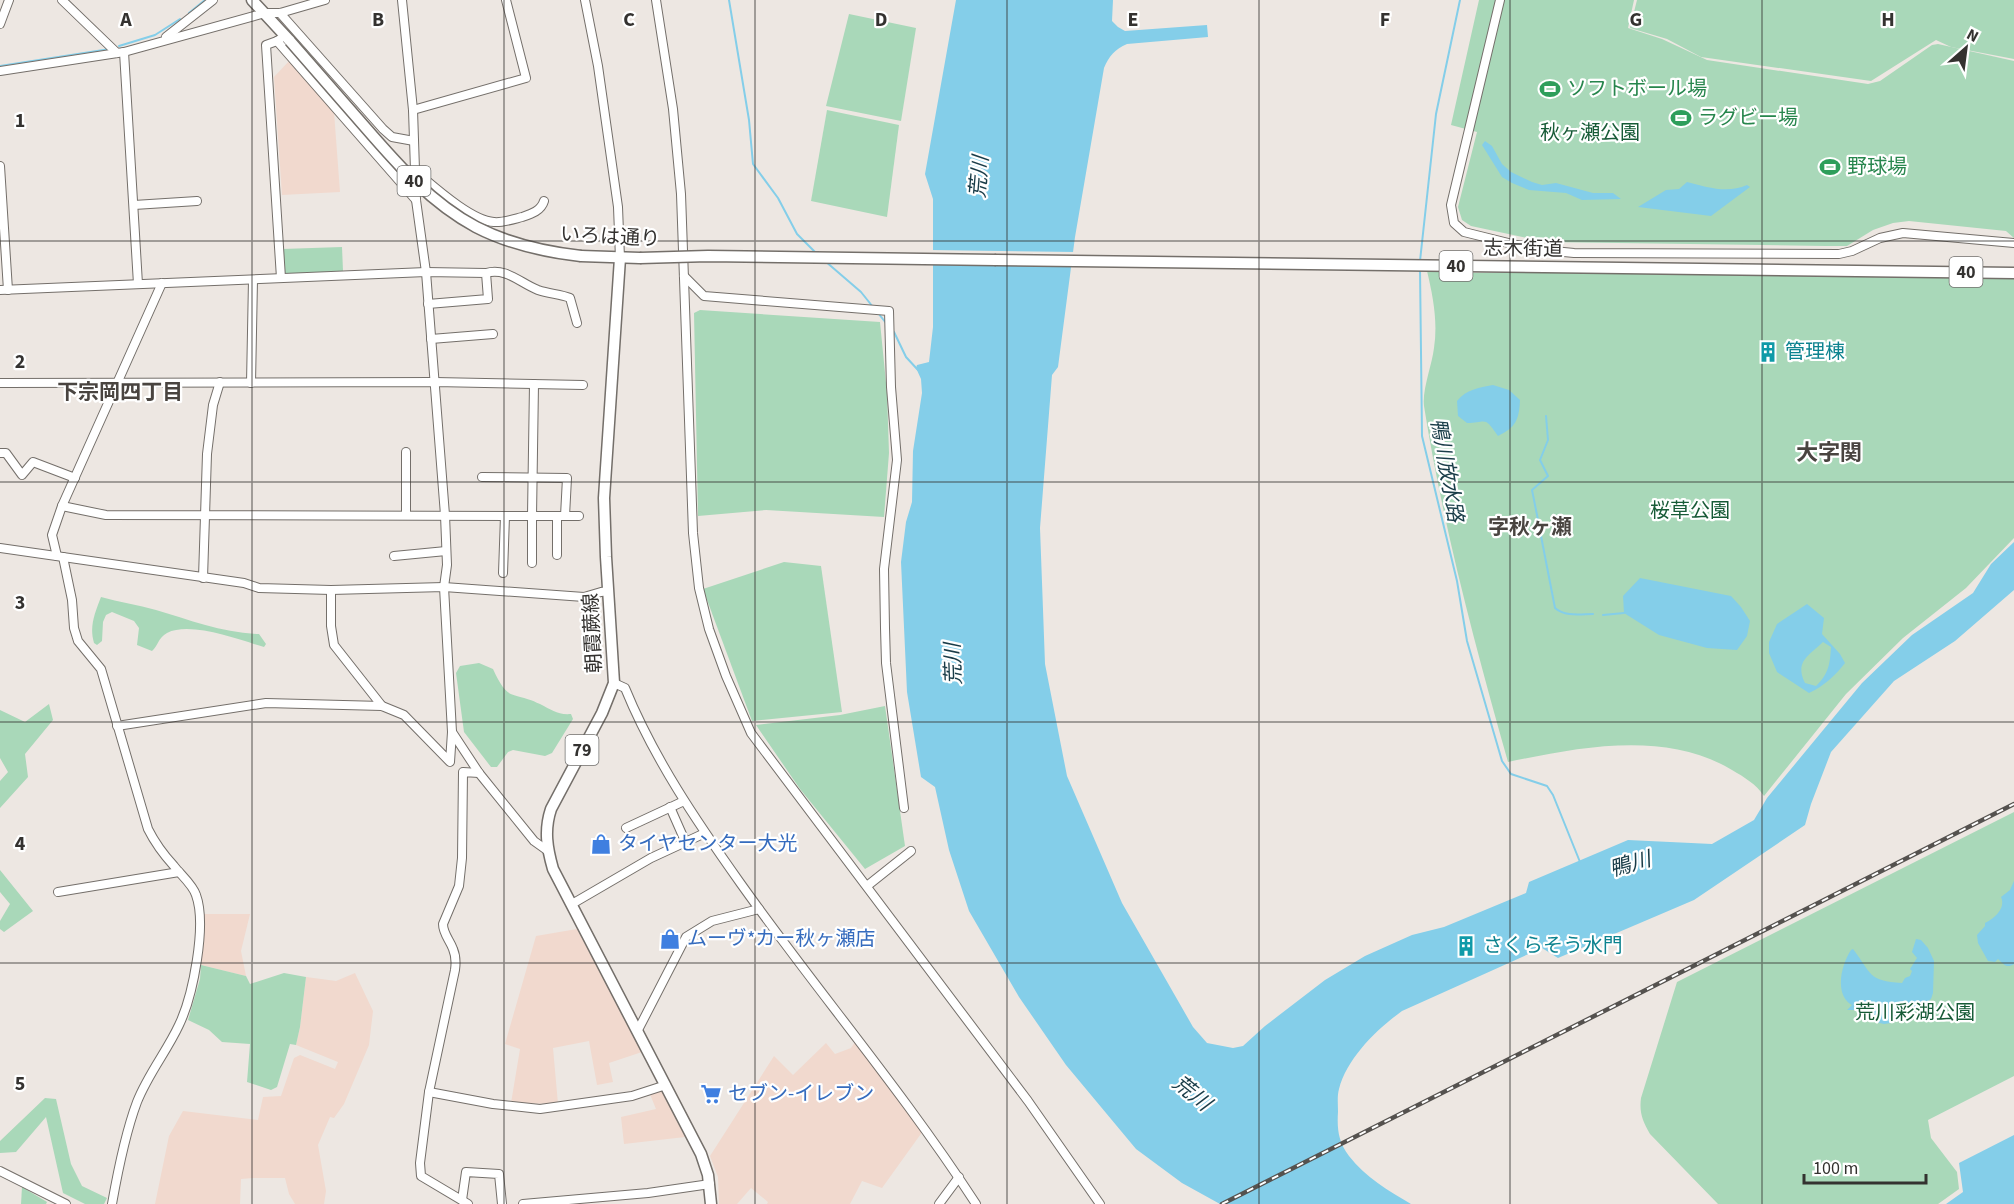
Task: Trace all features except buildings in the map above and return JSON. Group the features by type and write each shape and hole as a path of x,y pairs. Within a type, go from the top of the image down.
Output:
{"main road":[{"name":"いろは通り","path":"252,0 265,13 284,39 397,164 423,189 445,208 477,228 508,240 548,252 620,258 708,256 996,260"},
{"name":"朝霞蕨線","path":"620,258 605,477 605,530 614,683 602,713 551,809 546,829 548,851 554,869 701,1154 710,1184 711,1204"},
{"name":"志木街道","path":"996,260 2014,273"}],"street":[{"path":"0,24 9,0"},
{"path":"62,0 121,52 138,284"},
{"path":"161,41 213,0"},
{"path":"0,71 121,52 265,13 280,13 325,0"},
{"path":"402,0 413,110 416,200 426,272 445,515 447,566 444,587 452,732 450,762"},
{"path":"413,110 526,78 506,0"},
{"path":"585,0 597,57 618,207 620,258"},
{"path":"656,0 673,109 681,194 693,533 699,588 709,629 729,684 751,732 1028,1101 1100,1204"},
{"path":"1500,0 1451,205 1454,223 1464,232 1533,249 1574,253 1839,255 1859,249 1880,238 1903,233 2014,243"},
{"path":"280,13 383,129 392,137 414,141"},
{"path":"281,278 266,45 284,39 416,200"},
{"path":"0,166 4,290 495,271 504,272 539,290 570,298 577,323"},
{"path":"415,171 465,210 494,222 535,212 542,207 544,201"},
{"path":"134,205 197,201"},
{"path":"428,304 488,300 486,273"},
{"path":"684,276 704,296 890,311 891,387 897,460 884,569 885,639 888,686 904,808"},
{"path":"251,384 252,280"},
{"path":"112,1204 132,1118 150,1075 179,1026 186,1007 198,957 201,910 196,892 157,846 148,829 100,669 78,641 74,628 72,600 52,535 62,506 162,283"},
{"path":"431,339 493,334"},
{"path":"203,578 207,454 213,405 220,382"},
{"path":"0,383 435,382 583,385"},
{"path":"532,563 534,384"},
{"path":"406,452 406,516"},
{"path":"0,453 6,453 22,475 33,462 75,478"},
{"path":"482,477 567,478 557,555"},
{"path":"62,506 106,516 579,516"},
{"path":"503,573 505,516"},
{"path":"0,548 244,583 259,588 331,590 444,587 584,597 609,591"},
{"path":"394,556 446,551"},
{"path":"331,590 331,626 334,645 382,706"},
{"path":"614,683 624,688 666,771 705,833 759,909 885,1074 976,1204"},
{"path":"117,726 266,703 382,706 404,715 450,762 463,772 479,773"},
{"path":"452,732 479,773 534,841 548,851"},
{"path":"463,772 462,858 459,886 443,924 443,931 456,959 456,970 429,1092 420,1163 421,1176 465,1202 466,1172 499,1174 502,1204"},
{"path":"626,828 684,801"},
{"path":"670,807 685,841"},
{"path":"572,904 624,873 705,833"},
{"path":"867,886 911,851"},
{"path":"58,892 178,872"},
{"path":"638,1030 687,937 711,921 759,909"},
{"path":"429,1092 493,1104 540,1109 632,1096 666,1085"},
{"path":"0,1171 66,1204"},
{"path":"939,1204 958,1177"},
{"path":"523,1204 648,1193 710,1184"}],"shaded area":[{"path":"291,59 334,112 340,192 282,195 274,77"},
{"path":"204,914 250,914 241,951 246,976 201,965"},
{"path":"577,929 642,1052 609,1063 613,1082 597,1085 589,1041 553,1048 558,1104 511,1103 520,1049 505,1044 536,936"},
{"path":"355,973 373,1011 369,1045 344,1104 334,1118 330,1117 318,1145 326,1191 324,1204 295,1204 289,1194 285,1178 253,1178 241,1179 240,1204 155,1204 169,1136 183,1111 258,1120 263,1097 281,1096 294,1058 300,1055 335,1069 338,1062 296,1045 306,977 336,981"},
{"path":"855,1042 923,1131 882,1188 862,1181 850,1204 767,1204 768,1202 751,1188 737,1204 719,1204 718,1177 710,1156 774,1056 793,1075 826,1043 835,1054 851,1048"},
{"path":"661,1090 685,1137 624,1144 621,1117 656,1109 650,1094"}],"green space":[{"name":"秋ヶ瀬公園","path":"1479,0 1634,0 1628,28 1662,39 1707,60 1868,84 1880,81 1932,45 1938,44 2014,61 2014,238 2006,231 1909,221 1893,223 1873,230 1847,246 1546,242 1471,226 1462,220 1458,207 1477,132 1451,125"},
{"path":"1637,0 2014,0 2014,59 1951,47 1936,40 1871,81 1701,57 1667,39 1630,28"},
{"path":"849,14 916,28 901,121 826,106"},
{"path":"827,110 899,125 887,217 811,201"},
{"path":"342,247 343,271 283,274 282,249"},
{"name":"桜草公園","path":"1427,271 2014,278 2014,538 1966,588 1903,638 1846,694 1764,796 1745,778 1706,758 1679,750 1651,746 1593,747 1508,762 1440,496 1424,406 1424,393 1435,338 1433,299"},
{"path":"700,310 880,322 887,393 889,453 884,517 766,510 698,516 694,313"},
{"path":"784,562 821,566 842,712 752,721 703,589"},
{"path":"101,597 220,629 259,634 266,644 264,647 215,633 189,629 167,633 152,651 137,645 139,628 134,621 112,612 106,615 103,622 102,641 97,645 94,643 92,625"},
{"path":"479,663 493,669 498,680 508,692 558,713 571,714 573,719 552,753 545,756 513,750 508,752 497,767 491,767 464,732 456,673 460,666"},
{"path":"49,704 53,720 25,754 28,777 0,808 0,781 8,772 0,758 0,710 25,722"},
{"path":"885,706 905,846 865,869 800,789 756,725 840,715"},
{"name":"荒川彩湖公園","path":"2014,812 2014,1076 1928,1120 1931,1138 1957,1172 1959,1189 1938,1204 1718,1204 1650,1134 1641,1113 1641,1098 1677,982"},
{"path":"0,870 33,911 4,932 0,929 0,921 10,904 0,892"},
{"path":"201,965 246,976 250,984 284,973 306,977 296,1045 290,1044 277,1087 271,1090 247,1082 250,1044 222,1042 209,1030 188,1020 200,979"},
{"path":"45,1098 56,1099 71,1164 82,1186 107,1198 104,1204 85,1204 63,1193 46,1117 16,1152 0,1153 0,1141"},
{"path":"22,1187 47,1202 46,1204 21,1204"}],"water":[{"path":"956,0 1113,0 1112,21 1125,31 1207,25 1208,37 1127,44 1113,53 1104,68 1075,237 1058,367 1052,375 1040,528 1045,664 1067,776 1122,903 1193,1027 1207,1043 1233,1048 1243,1046 1325,980 1365,956 1412,935 1444,927 1526,893 1529,882 1628,840 1712,844 1754,820 1767,798 1862,683 1912,635 1973,593 1991,564 2014,542 2014,590 1955,641 1894,681 1831,752 1805,825 1694,900 1558,958 1542,948 1402,1011 1364,1045 1349,1066 1339,1089 1340,1140 1345,1151 1362,1171 1411,1204 1220,1204 1182,1183 1136,1149 1066,1065 1019,997 969,911 949,850 935,787 921,777 907,692 901,562 906,522 912,502 913,451 922,393 921,379 916,368 917,365 929,362 933,327 933,199 925,174"},
{"path":"1485,141 1492,146 1502,164 1511,172 1532,182 1542,185 1556,183 1593,193 1613,193 1621,199 1582,200 1566,193 1529,190 1512,183 1502,177 1482,145"},
{"path":"1687,182 1717,189 1740,188 1747,185 1750,187 1711,216 1638,207 1666,190 1679,189"},
{"path":"1493,385 1509,390 1520,400 1519,413 1513,426 1498,436 1488,423 1482,421 1467,423 1458,416 1457,401 1461,397 1473,390"},
{"path":"1640,578 1731,596 1750,621 1747,636 1737,650 1707,648 1659,635 1624,613 1623,596"},
{"path":"1807,604 1824,618 1822,634 1845,663 1829,680 1809,693 1777,672 1769,653 1769,642 1777,624","holes":["1823,642 1831,647 1824,677 1816,686 1805,683 1801,669 1805,659"]},
{"path":"2014,881 2014,964 2007,966 1998,959 1995,962 1988,961 1978,943 1977,935 1985,923 1999,912 2002,905 2001,897 2010,890"},
{"path":"1916,939 1921,940 1928,948 1934,961 1933,993 1931,999 1925,1003 1929,1012 1923,1007 1918,1008 1911,1016 1902,1015 1891,1023 1884,1024 1871,1021 1858,1010 1847,1010 1852,1005 1843,994 1841,979 1844,964 1851,950 1853,949 1872,975 1883,980 1902,983 1910,976 1912,971 1910,969 1917,958 1912,952"},
{"path":"2014,1135 2014,1204 1946,1204 1963,1192 1959,1163"}],"pier":[{"path":"930,250 1076,252 1074,266 930,265"}],"waterway":[{"path":"189,13 205,0"},
{"path":"729,0 749,120 753,164 778,198 797,234 816,253"},
{"name":"鴨川放水路","path":"1420,261 1436,114 1460,0"},
{"path":"119,46 155,35 180,19"},
{"path":"0,66 110,49"},
{"path":"825,261 861,292 873,307"},
{"name":"鴨川放水路","path":"1420,269 1422,436 1457,581 1467,641 1502,761 1511,774 1547,786 1553,795 1580,862"},
{"path":"878,313 886,323"},
{"path":"894,332 906,357 918,370"},
{"path":"1538,520 1532,490 1548,476 1540,460 1548,440 1546,416"},
{"path":"1541,536 1555,608 1568,614 1593,614"},
{"path":"1603,615 1624,613"}],"railway":[{"path":"1222,1204 2014,804"}],"place":[{"name":"ソフトボール場","path":"1550,89"},
{"name":"ラグビー場","path":"1681,118"},
{"name":"野球場","path":"1830,167"},
{"name":"管理棟","path":"1768,352"},
{"name":"タイヤセンター大光","path":"601,844"},
{"name":"ムーヴ*カー秋ヶ瀬店","path":"670,939"},
{"name":"さくらそう水門","path":"1466,946"},
{"name":"セブン-イレブン","path":"711,1094"}],"district":[{"name":"下宗岡四丁目","path":"120,392"},
{"name":"大字関","path":"1829,453"},
{"name":"字秋ヶ瀬","path":"1530,527"}],"water label":[{"name":"荒川","path":"979,177"},
{"name":"荒川","path":"953,664"},
{"name":"鴨川","path":"1630,864"},
{"name":"荒川","path":"1192,1093"}]}
